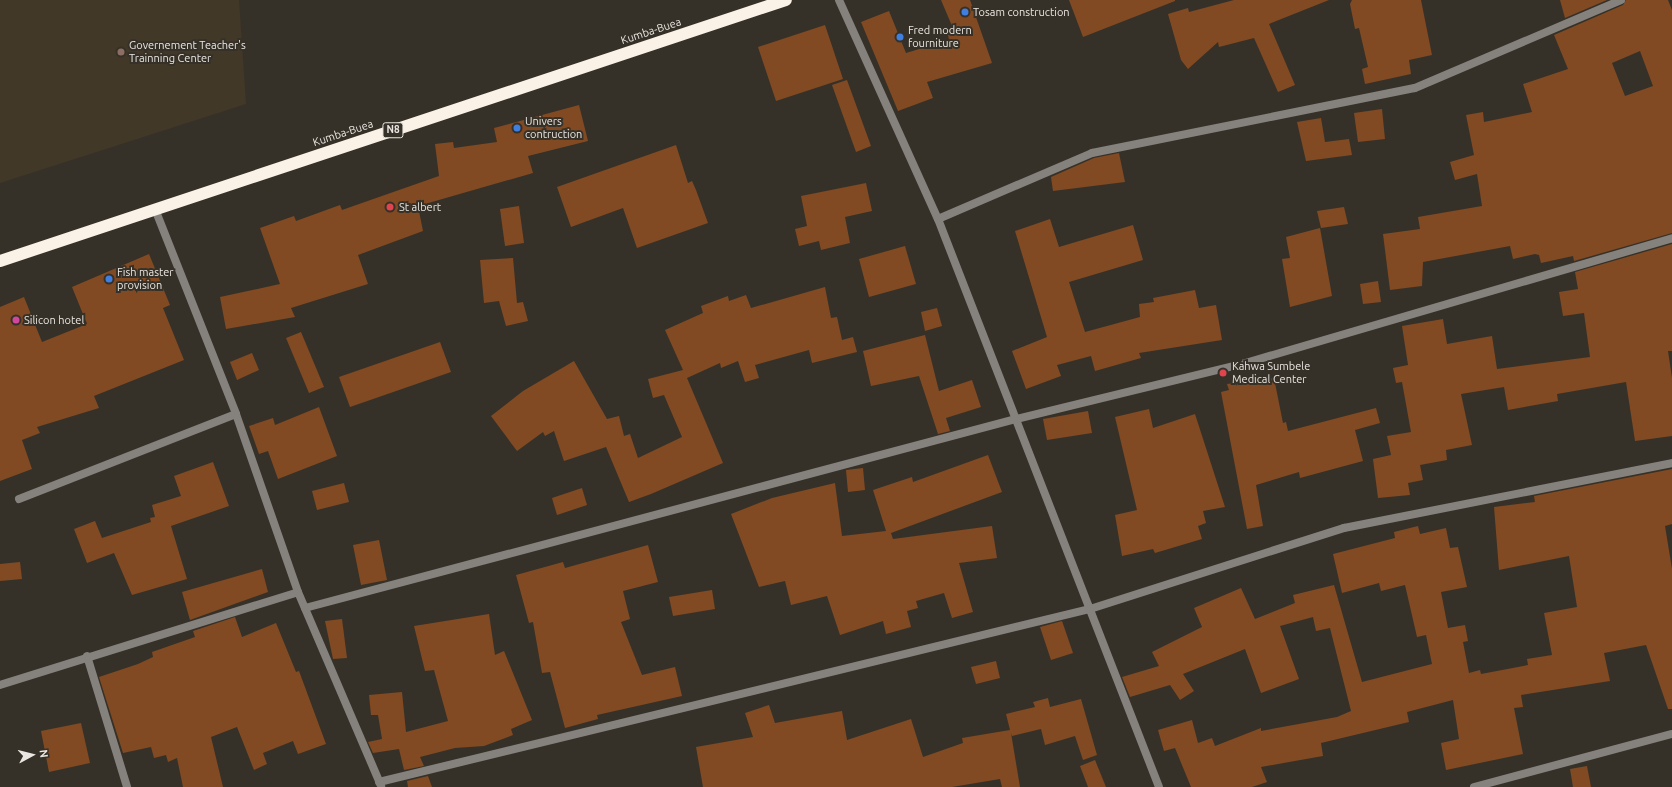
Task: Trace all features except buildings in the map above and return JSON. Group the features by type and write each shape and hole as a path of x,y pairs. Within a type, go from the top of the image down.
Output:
{"highway":[{"name":"Kumba-Buea","path":"0,260 786,0"}],"street":[{"path":"838,0 938,219 1159,787"},
{"path":"938,219 1092,153 1415,88 1621,0"},
{"path":"155,209 236,414 298,592 380,784 1090,609 1344,528 1672,463"},
{"path":"305,608 1016,419 1242,364 1672,238"},
{"path":"19,499 236,414"},
{"path":"0,685 87,656 298,592"},
{"path":"87,656 127,787"},
{"path":"1474,787 1672,734"}],"shaded area":[{"name":"Governement Teacher's Trainning Center","path":"0,0 239,0 246,104 0,183"}],"place":[{"name":"Tosam construction","path":"965,12"},
{"name":"Fred modern fourniture","path":"900,37"},
{"name":"Governement Teacher's Trainning Center","path":"121,52"},
{"name":"Univers contruction","path":"517,128"},
{"name":"St albert","path":"390,207"},
{"name":"Fish master provision","path":"109,279"},
{"name":"Silicon hotel","path":"16,320"},
{"name":"Kahwa Sumbele Medical Center","path":"1223,373"}]}
